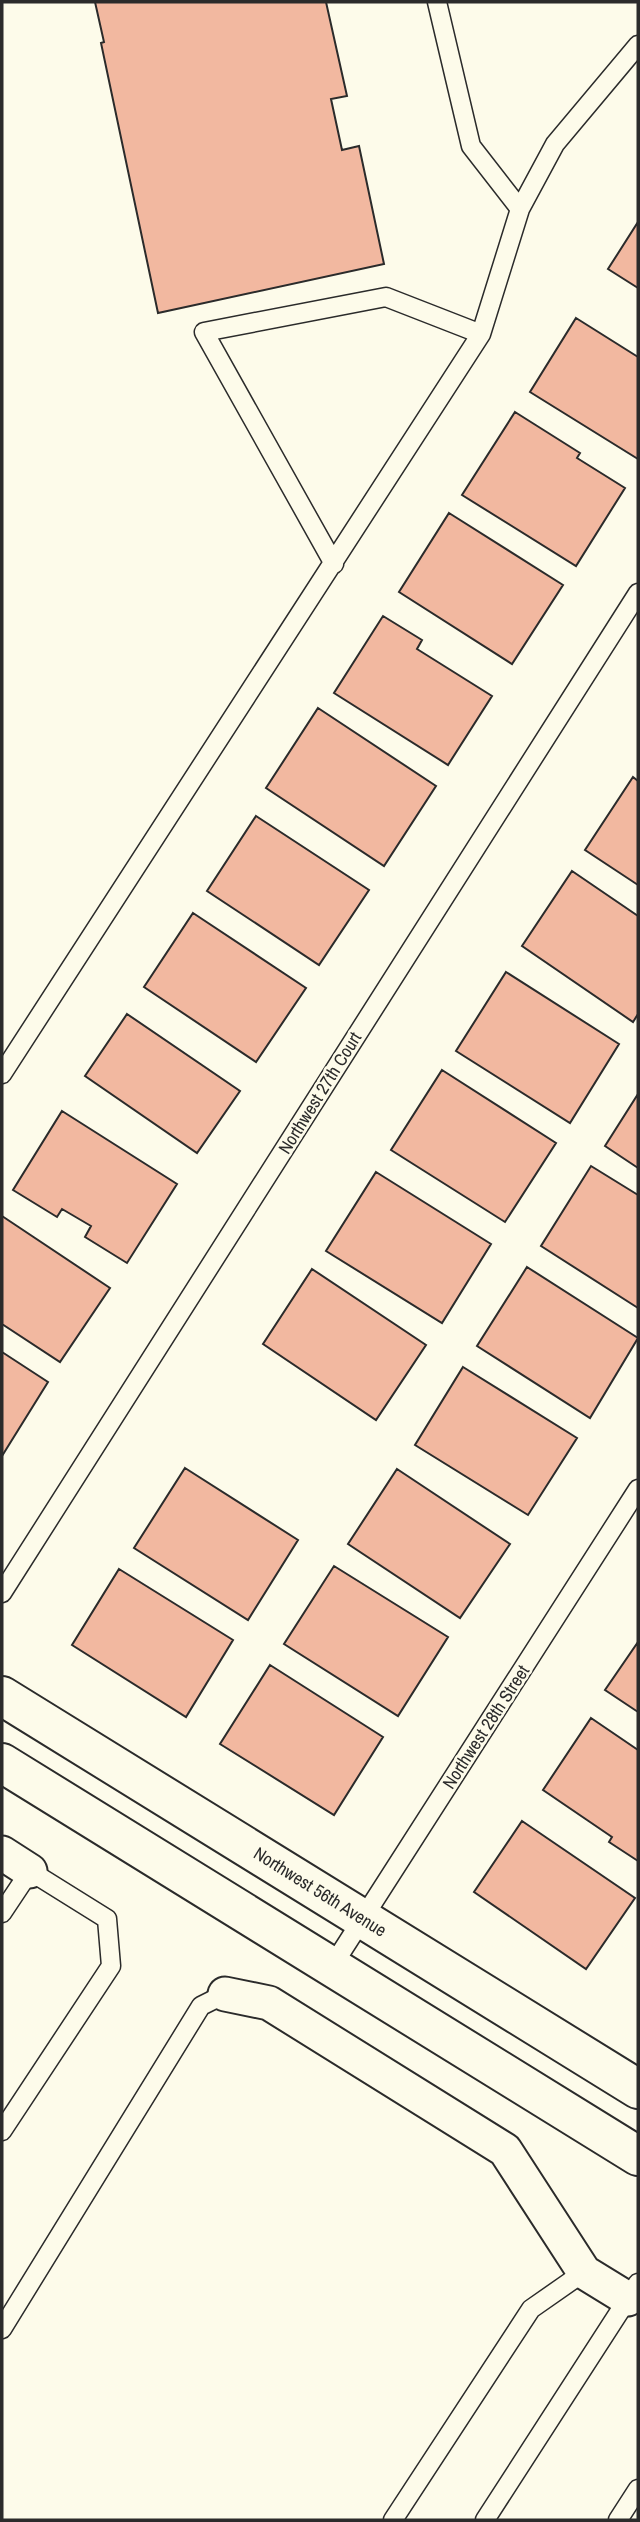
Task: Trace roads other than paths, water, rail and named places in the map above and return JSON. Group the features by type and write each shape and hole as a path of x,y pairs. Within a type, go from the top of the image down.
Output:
{"street":[{"name":"Northwest 56th Avenue","path":"2,1696 638,2089"},
{"path":"2,1763 638,2156"},
{"path":"2,1853 30,1871"},
{"path":"225,1993 269,2003 505,2150 584,2272 633,2291"}],"lane":[{"path":"437,2 471,146 520,209"},
{"path":"2,1074 481,334 520,209 555,144 638,45"},
{"path":"334,564 204,332 386,297 481,334"},
{"name":"Northwest 27th Court","path":"2,1593 638,593"},
{"name":"Northwest 28th Street","path":"332,1965 638,1489"},
{"path":"2,1913 30,1871 107,1919 111,1966 2,2131"},
{"path":"2,2329 201,2007 225,1993"},
{"path":"393,2520 531,2309 584,2272"},
{"path":"485,2520 633,2291"},
{"path":"618,2520 638,2488"}]}
